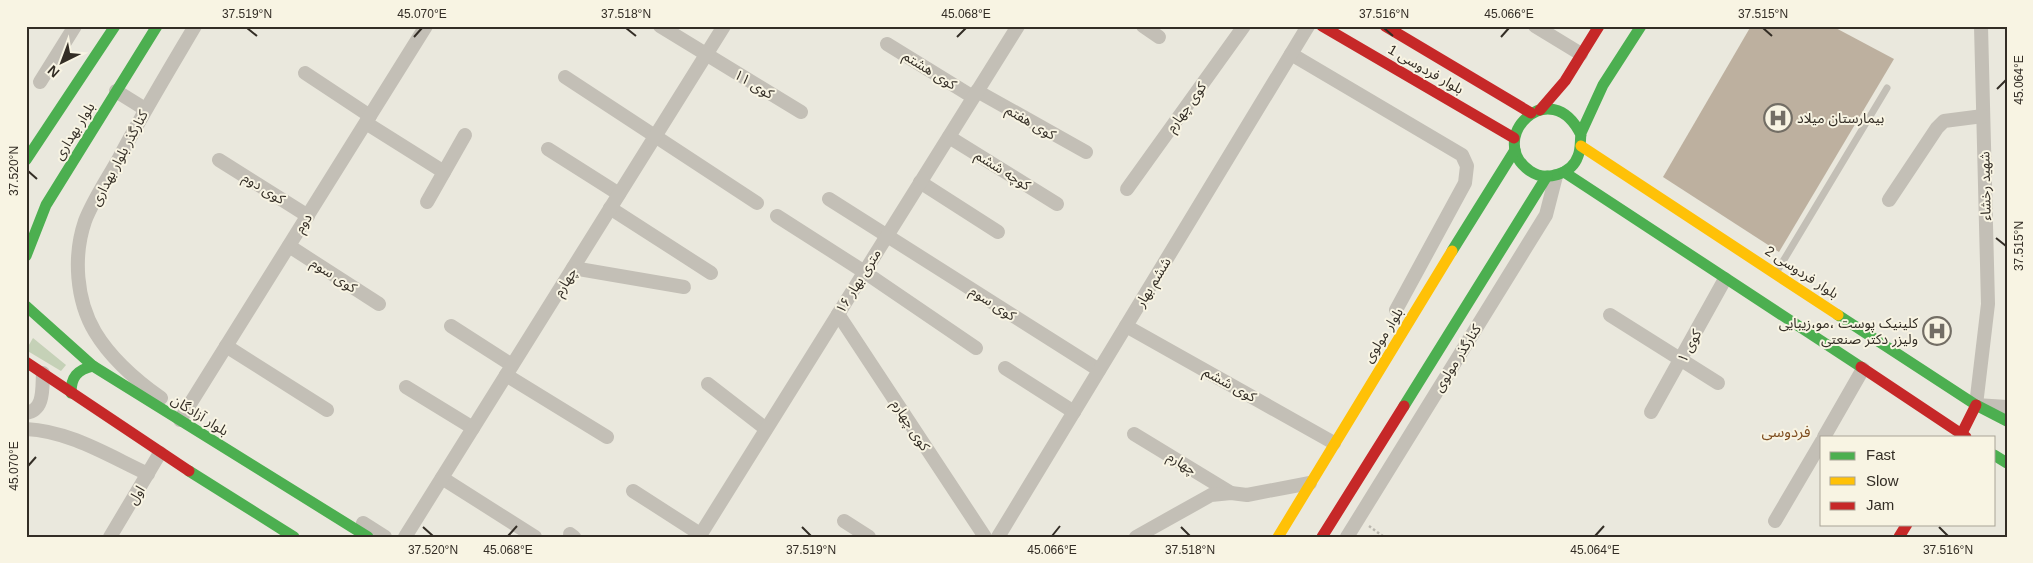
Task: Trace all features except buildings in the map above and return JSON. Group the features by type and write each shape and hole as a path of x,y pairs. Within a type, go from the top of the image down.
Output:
{"main road":[{"name":"بلوار بهداری","path":"26,160 115,26"},
{"name":"بلوار بهداری","path":"26,256 46,205 158,26"},
{"name":"بلوار فردوسی 1","path":"1322,26 1514,138"},
{"name":"بلوار فردوسی 1","path":"1384,26 1536,111"},
{"path":"1599,26 1565,81 1536,111 1520,123 1514,138 1515,150 1518,159 1530,172 1555,175 1725,279 1963,436 1976,405"},
{"path":"1322,537 1555,175 1576,162 1594,103 1640,26"},
{"path":"1536,111 1548,109 1565,114 1578,127 1581,141"},
{"name":"بلوار فردوسی 2","path":"1581,141 1776,274 1976,405 2007,421"},
{"name":"بلوار مولوی","path":"1278,537 1515,150"},
{"path":"31,214 46,205"},
{"name":"بلوار آزادگان","path":"26,306 93,366 182,417 368,537"},
{"path":"26,362 160,453 294,537"},
{"path":"71,393 71,384 75,374 80,369 93,366"},
{"path":"1996,456 2007,463"},
{"path":"1899,537 1906,526"}],"street":[{"path":"40,82 75,26"},
{"name":"کنارگذر بلوار بهداری","path":"194,26 145,109 86,220 80,241 78,270 82,300 95,331 112,353 136,378 182,417 385,537"},
{"name":"دوم","path":"182,417 426,26"},
{"name":"کوی ۱۱","path":"660,26 801,112"},
{"name":"چهارم","path":"405,537 724,26"},
{"name":"۱۶ متری بهار","path":"699,535 1018,26"},
{"path":"1143,26 1159,37"},
{"name":"کوی چهارم","path":"1127,189 1244,26"},
{"name":"ششم بهار","path":"998,537 1308,26"},
{"path":"1535,26 1581,54"},
{"name":"شهید رخشاء","path":"1976,405 1988,304 1981,26"},
{"name":"کوی هشتم","path":"887,44 975,94"},
{"path":"1291,54 1462,155 1467,166 1465,183 1396,310"},
{"path":"304,73 444,172"},
{"path":"565,77 757,203"},
{"path":"116,91 145,109"},
{"name":"کوی هفتم","path":"975,94 1086,152"},
{"path":"1889,200 1940,124 1954,119 1983,116"},
{"path":"427,202 465,135"},
{"name":"کوچه ششم","path":"948,137 1057,204"},
{"path":"548,149 619,194"},
{"name":"کوی دوم","path":"219,160 308,216"},
{"name":"کنارگذر مولوی","path":"1347,537 1546,214 1555,175"},
{"path":"920,182 998,232"},
{"name":"کوی سوم","path":"830,198 1099,370"},
{"path":"610,208 712,273"},
{"path":"777,216 863,271 976,348"},
{"name":"کوی سوم","path":"289,246 379,304"},
{"path":"573,268 684,286"},
{"name":"کوی ۱","path":"1652,412 1725,279"},
{"name":"کوی چهارم","path":"838,314 985,537"},
{"path":"1610,315 1718,383"},
{"path":"451,326 509,370 607,437"},
{"name":"کوی ششم","path":"1126,326 1334,443"},
{"path":"226,346 327,410"},
{"path":"1006,368 1074,412"},
{"path":"1825,436 1863,369"},
{"path":"26,413 37,407 41,401 43,374"},
{"path":"708,384 766,429"},
{"path":"406,387 473,428"},
{"path":"1976,405 2007,407"},
{"path":"26,429 52,432 68,437 148,474"},
{"name":"چهارم","path":"1134,434 1230,493"},
{"path":"1775,522 1820,444"},
{"name":"اول","path":"110,537 160,453"},
{"path":"442,478 535,537"},
{"path":"1136,537 1211,495 1230,493 1248,495 1310,484"},
{"path":"633,491 699,535"},
{"path":"844,521 869,537"}],"lane":[{"path":"1776,274 1887,88"}],"green space":[{"path":"33,338 66,365 61,371 26,350"}],"traffic: fast":[{"path":"26,160 115,26"},
{"path":"26,256 46,205 157,26"},
{"path":"1581,135 1568,117 1554,110 1540,110 1527,117 1518,129 1514,143 1518,158 1530,171 1536,174 1551,176 1564,172 1570,167 1578,156 1580,148 1581,136 1581,133 1603,85 1641,26"},
{"path":"1452,251 1515,150"},
{"path":"1564,172 1861,367"},
{"path":"1404,406 1547,176"},
{"path":"26,306 93,366 368,537"},
{"path":"1838,315 1976,405 2007,421"},
{"path":"71,393 72,383 76,375 93,366"},
{"path":"1996,456 2007,463"},
{"path":"189,471 294,537"}],"traffic: slow":[{"path":"1581,146 1838,315"},
{"path":"1278,537 1452,251"}],"traffic: jam":[{"path":"1322,26 1514,138"},
{"path":"1385,26 1531,113"},
{"path":"1540,110 1565,81 1599,26"},
{"path":"26,362 189,471"},
{"path":"1861,367 1964,436"},
{"path":"1960,436 1976,405"},
{"path":"1322,537 1404,406"},
{"path":"1899,537 1906,526"}],"place":[{"name":"بیمارستان میلاد","path":"1778,118"},
{"name":"کلینیک پوست ،مو،زیبایی ولیزر دکتر صنعتی","path":"1937,331"}],"district":[{"name":"فردوسی","path":"1786,431"}]}
